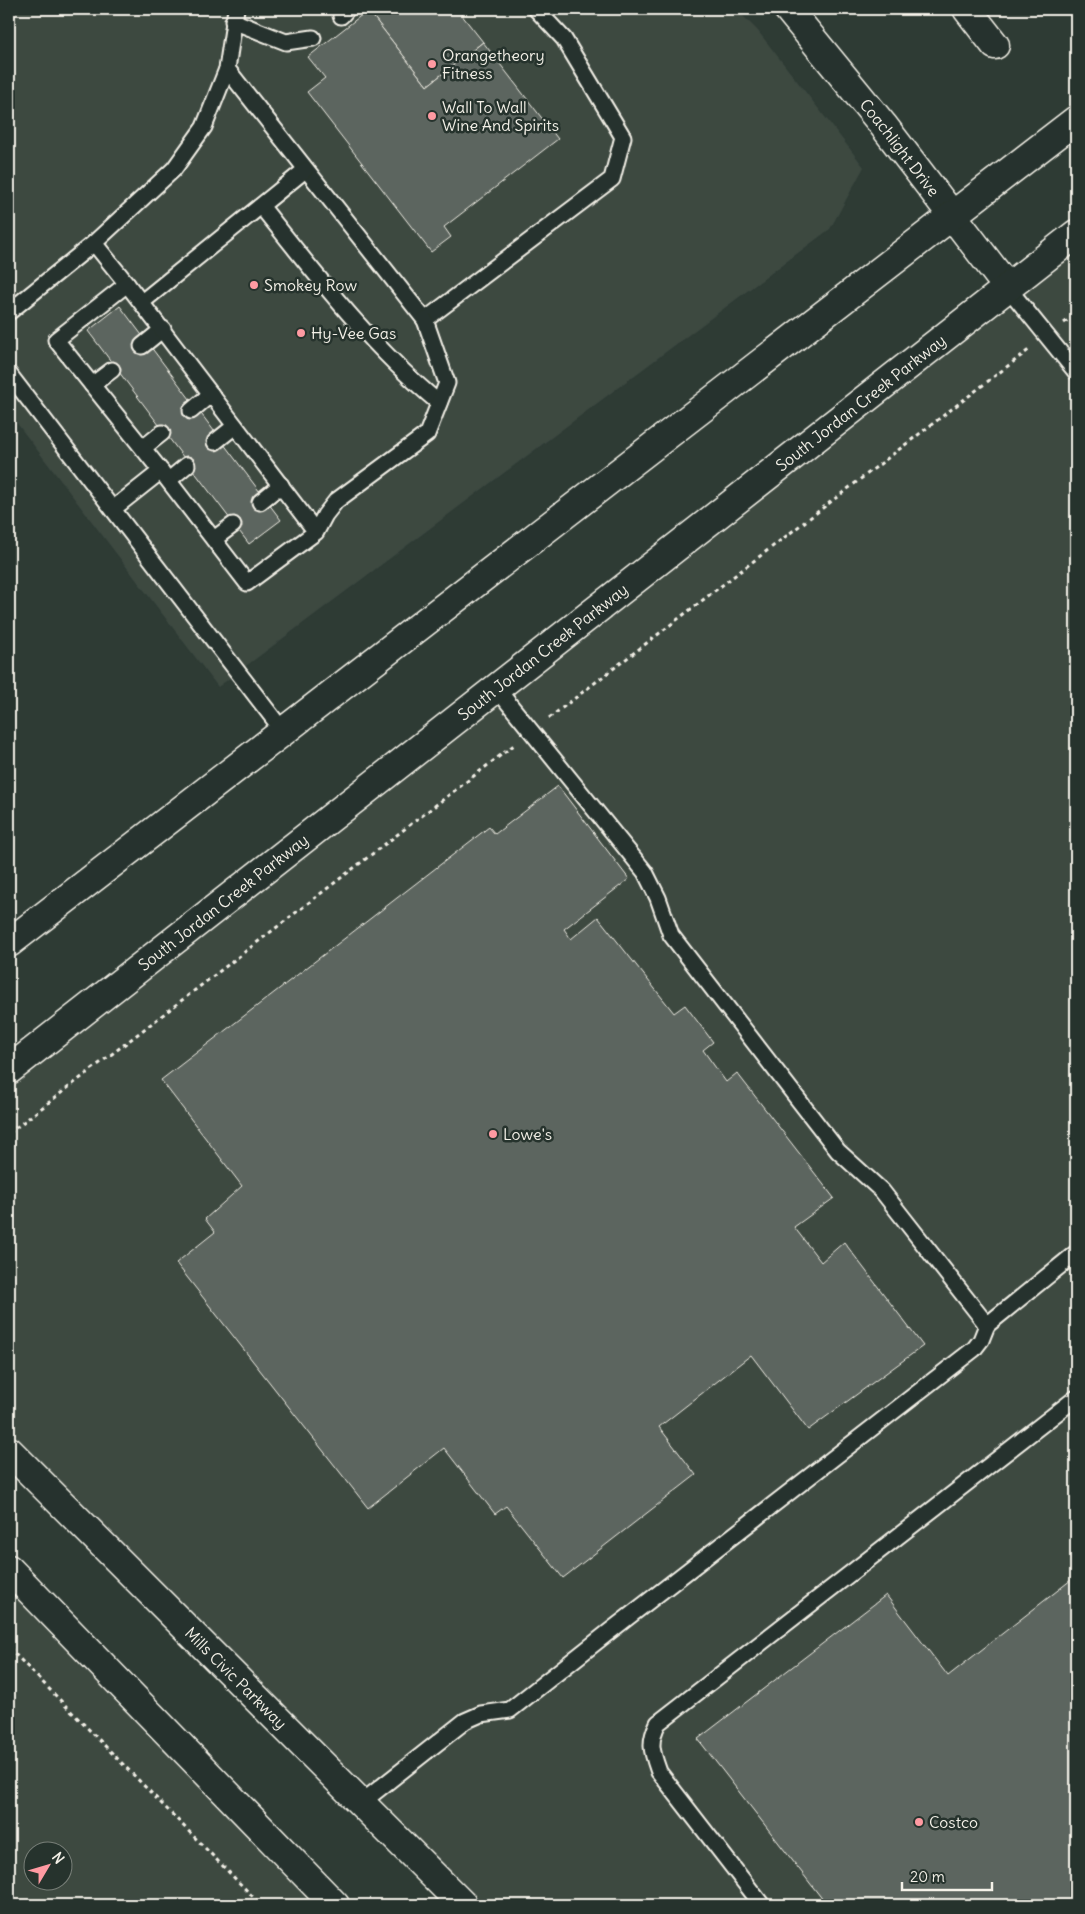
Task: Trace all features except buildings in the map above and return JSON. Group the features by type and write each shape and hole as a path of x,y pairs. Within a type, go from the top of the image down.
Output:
{"main road":[{"name":"Coachlight Drive","path":"788,9 953,214 1008,288"},
{"path":"967,9 995,45"},
{"path":"9,943 1076,120"},
{"name":"South Jordan Creek Parkway","path":"9,1070 1076,234"},
{"name":"Mills Civic Parkway","path":"9,1450 462,1905"},
{"path":"9,1569 335,1905"}],"lane":[{"path":"425,320 612,179 623,137 564,39 536,9"},
{"path":"9,312 94,243 174,169 204,127 227,69 234,15 286,42 313,38"},
{"path":"127,284 56,340 165,475 247,583 316,532 325,515 336,501 427,434 447,383 425,320 227,69"},
{"path":"142,302 306,170"},
{"path":"261,206 355,321 408,377 439,403"},
{"path":"94,243 163,329 316,532"},
{"path":"1008,288 1076,372"},
{"path":"142,346 163,329"},
{"path":"92,385 112,370"},
{"path":"9,374 283,731"},
{"path":"191,411 212,394"},
{"path":"215,442 235,426"},
{"path":"143,448 162,433"},
{"path":"113,509 165,475 188,465"},
{"path":"260,502 281,485"},
{"path":"214,539 232,525"},
{"path":"497,689 645,872 658,898 671,935 838,1150 882,1191 987,1325"},
{"path":"361,1803 465,1721 481,1714 510,1710 974,1349 981,1340 987,1325 1076,1253"},
{"path":"762,1905 658,1772 651,1747 652,1736 658,1723 1075,1401"}],"path":[{"path":"9,1133 1076,314"},
{"path":"9,1648 261,1905"}],"shaded area":[{"path":"9,9 736,9 758,31 864,167 830,229 218,687 9,413"},
{"path":"1076,234 1076,1905 464,1905 9,1450 9,1070"},
{"path":"9,1569 335,1905 9,1905"}],"place":[{"name":"Orangetheory Fitness","path":"432,64"},
{"name":"Wall To Wall Wine And Spirits","path":"432,116"},
{"name":"Smokey Row","path":"254,285"},
{"name":"Hy-Vee Gas","path":"301,333"},
{"name":"Lowe's","path":"493,1134"},
{"name":"Costco","path":"919,1822"}]}
